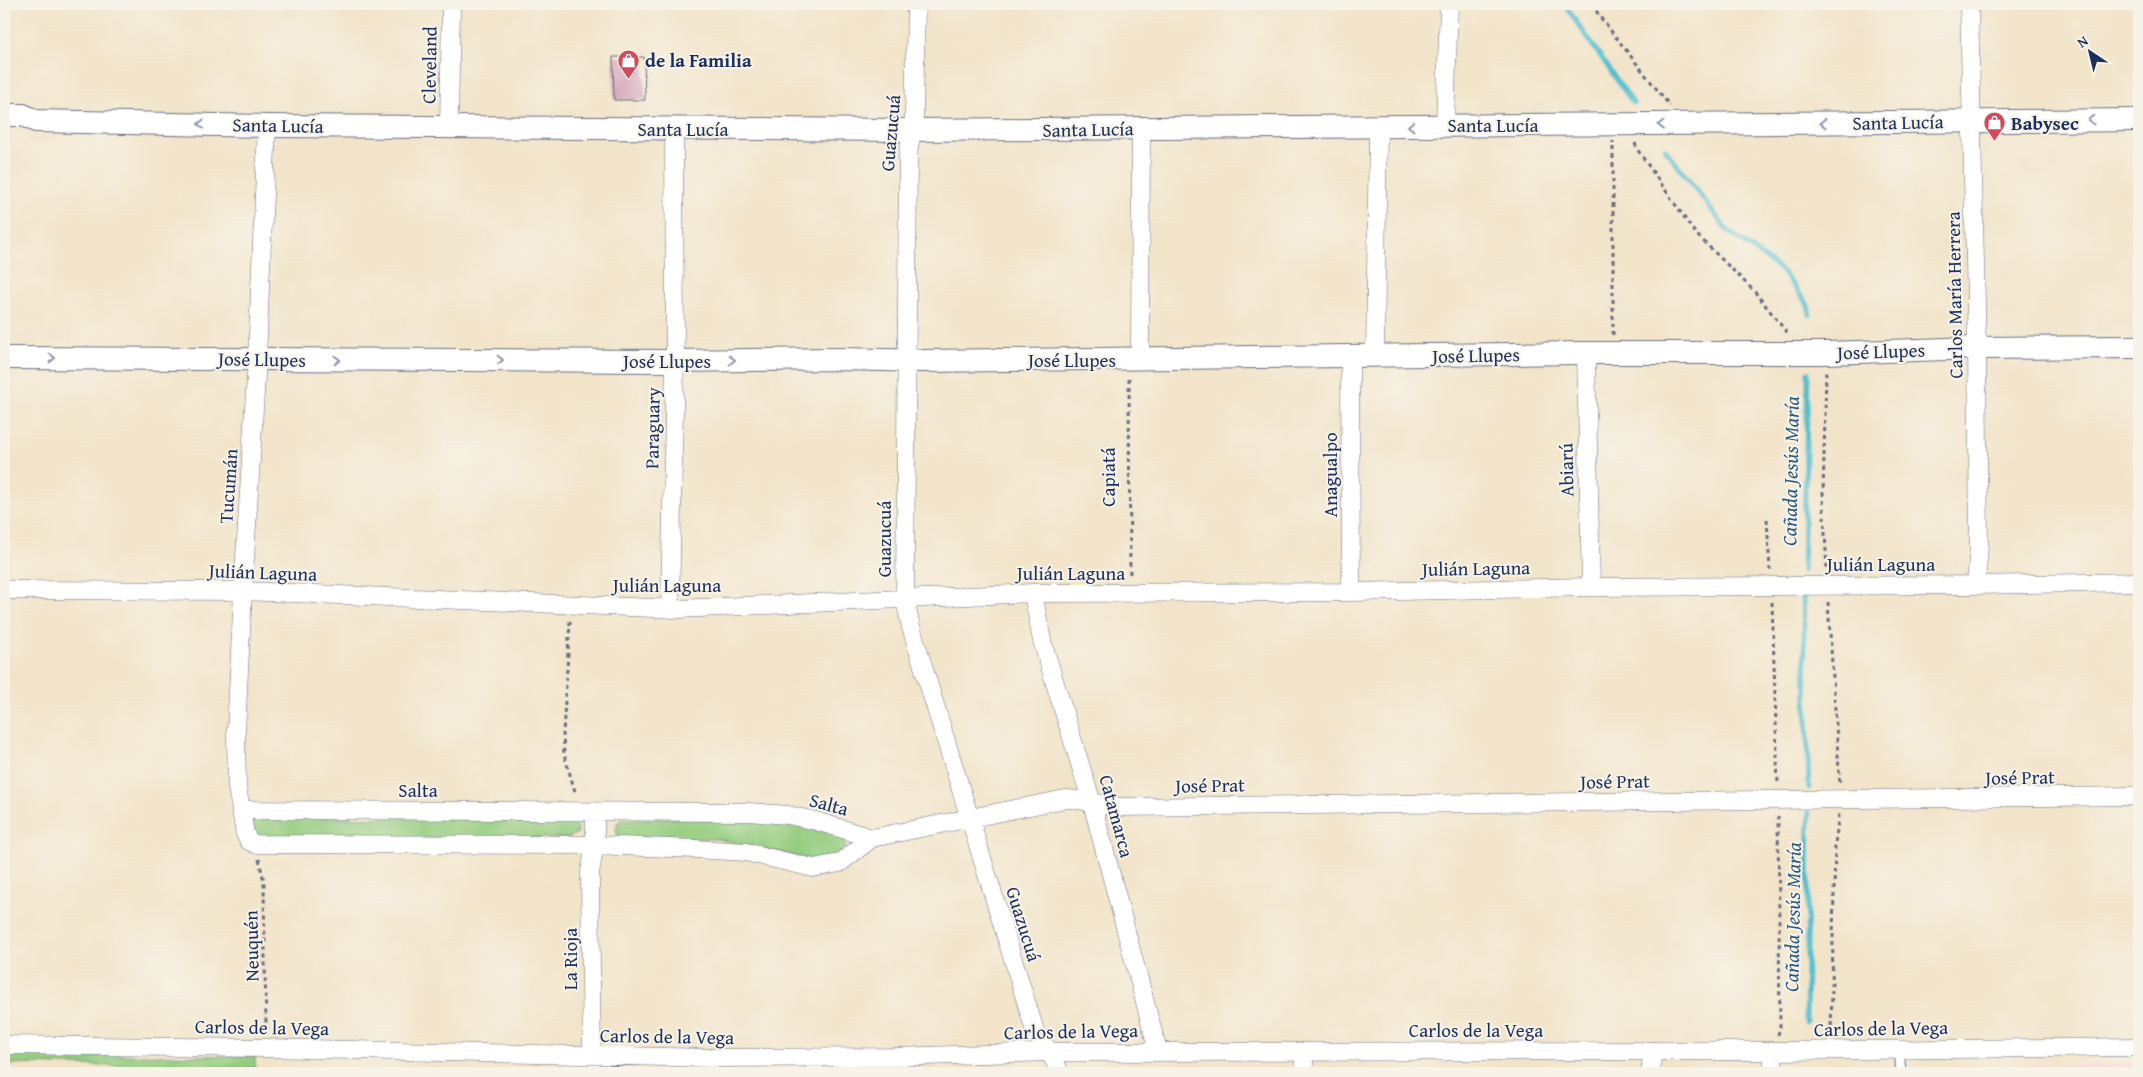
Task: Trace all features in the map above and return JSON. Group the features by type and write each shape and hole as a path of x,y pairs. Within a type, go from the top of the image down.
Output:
{"street":[{"name":"Cleveland","path":"449,127 451,4"},
{"name":"Guazucuá","path":"916,4 915,103 908,155 905,600 911,627 1036,1034 1050,1052 1060,1073"},
{"path":"1445,125 1449,4"},
{"name":"Carlos María Herrera","path":"1969,4 1977,348 1978,546 1976,585"},
{"name":"Santa Lucía","path":"4,115 23,115 36,121"},
{"name":"Santa Lucía","path":"4,124 22,125 36,121 268,126 912,130 1445,125 1621,126 2139,120"},
{"name":"Tucumán","path":"255,844 249,841 245,834 237,787 236,732 268,126"},
{"path":"1375,356 1378,126"},
{"name":"Paraguary","path":"670,608 675,361 674,128"},
{"path":"1135,359 1141,128"},
{"name":"José Llupes","path":"4,358 675,361 842,358 907,360 1135,359 1586,353 1800,353 1977,348 2139,347"},
{"name":"Abiarú","path":"1586,353 1591,587"},
{"name":"Anagualpo","path":"1350,357 1351,592"},
{"name":"Julián Laguna","path":"4,590 243,591 570,606 670,608 905,600 1033,593 1351,592 1591,587 1976,585 2139,582"},
{"name":"Catamarca","path":"1033,593 1042,641 1092,803 1158,1051"},
{"name":"José Prat","path":"1092,803 1119,807 2139,796"},
{"name":"Salta","path":"255,844 594,845 746,852 814,868 840,863 872,838 1065,799 1079,799 1092,803"},
{"name":"Salta","path":"242,810 748,812 816,821 872,838"},
{"path":"588,812 594,845"},
{"name":"La Rioja","path":"591,1065 590,872 594,845"},
{"name":"Carlos de la Vega","path":"4,1045 266,1048 591,1065 710,1066 814,1065 894,1058 1050,1052 1158,1051 1303,1052 1649,1066 1773,1051 2139,1046"},
{"path":"1773,1051 1773,1073"},
{"path":"1303,1052 1305,1073"}],"lane":[{"path":"1900,1049 1901,1073"}],"path":[{"path":"1592,4 1683,125"},
{"path":"1621,126 1695,233 1755,292 1800,353"},
{"path":"1613,353 1621,126"},
{"name":"Capiatá","path":"1130,594 1135,359"},
{"path":"570,606 564,754 588,812"},
{"path":"1830,1050 1834,844 1841,800"},
{"name":"Neuquén","path":"255,844 264,882 266,1048"}],"shaded area":[{"path":"2139,1064 2139,1073 2006,1073 2006,1067"}],"green space":[{"path":"761,816 841,834 846,842 845,849 837,855 812,860 717,839 625,838 620,837 616,832 617,823 621,819"},
{"path":"254,817 567,818 575,824 578,833 567,838 257,838 248,822"},
{"path":"4,1054 255,1056 255,1068 4,1064"}],"building":[{"name":"de la Familia","path":"613,57 644,57 645,100 614,100"}],"waterway":[{"path":"1564,4 1633,103"},
{"path":"1665,149 1727,230 1782,271 1808,305 1810,315"},
{"name":"Cañada Jesús María","path":"1803,571 1808,372"},
{"name":"Cañada Jesús María","path":"1803,597 1809,788"},
{"name":"Cañada Jesús María","path":"1806,1022 1809,813"}],"place":[{"name":"de la Familia","path":"629,79"},
{"name":"Babysec","path":"1995,142"}]}
